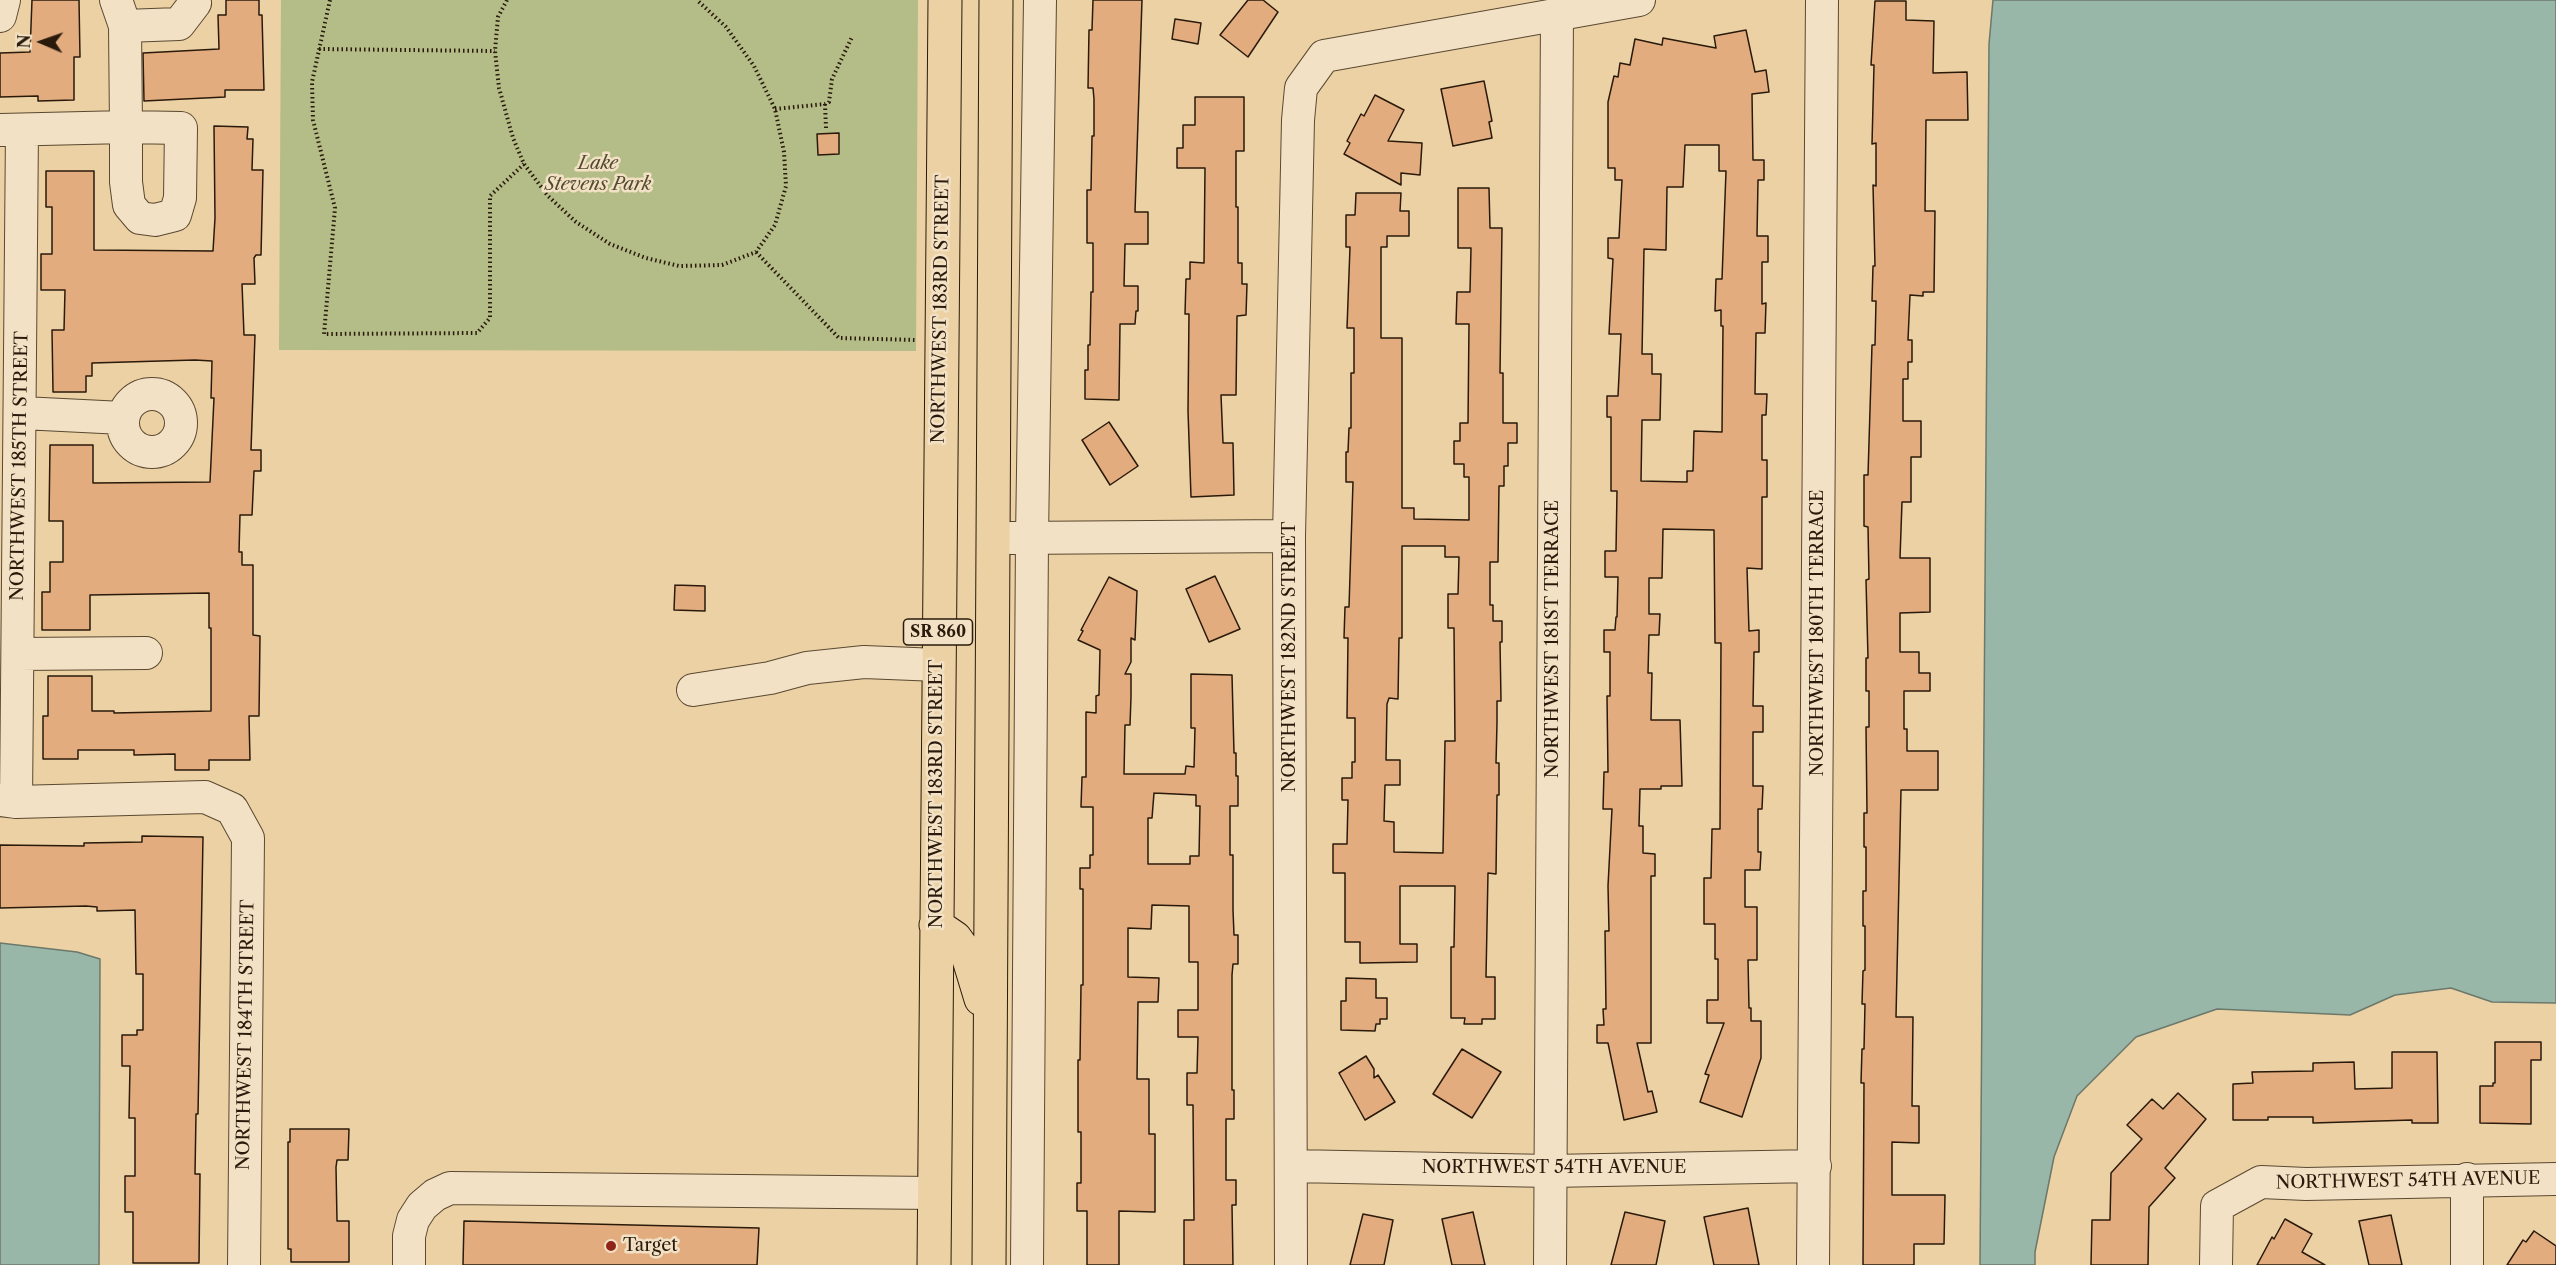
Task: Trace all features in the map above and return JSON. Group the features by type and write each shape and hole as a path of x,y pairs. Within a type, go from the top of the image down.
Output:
{"main road":[{"name":"NORTHWEST 183RD STREET","path":"933,1265 945,0"},
{"name":"SR 860","path":"989,1265 996,0"},
{"path":"936,925 955,938 968,956 990,1029"}],"street":[{"path":"0,16 4,0"},
{"path":"11,130 126,128 181,128 180,198 175,215 155,220 140,218 129,205 126,128 120,13 179,24 195,3 194,0"},
{"path":"1027,1265 1032,538 1040,0"},
{"path":"1557,14 1638,0"},
{"name":"NORTHWEST 180TH TERRACE","path":"1814,1265 1822,0"},
{"name":"NORTHWEST 182ND STREET","path":"1291,1265 1289,536 1298,120 1301,88 1324,56 1557,14"},
{"name":"NORTHWEST 181ST TERRACE","path":"1550,1265 1557,14"},
{"name":"NORTHWEST 185TH STREET","path":"8,801 18,654 10,509 22,413 11,130"},
{"path":"22,413 123,418"},
{"path":"993,538 1289,536"},
{"path":"18,654 146,654"},
{"path":"693,690 770,678 807,668 864,662 938,665"},
{"name":"NORTHWEST 184TH STREET","path":"8,801 205,797 232,809 248,838 244,1265"},
{"name":"NORTHWEST 54TH AVENUE","path":"1292,1166 1550,1171 1815,1166"},
{"path":"2467,1179 2467,1265"},
{"name":"NORTHWEST 54TH AVENUE","path":"2216,1265 2217,1206 2261,1182 2306,1184 2556,1179"},
{"path":"409,1265 409,1236 414,1220 422,1206 435,1195 450,1188 934,1193"}],"path":[{"path":"330,0 312,82 313,120 335,208 324,334 477,333 490,318 490,196 524,164"},
{"path":"507,0 498,17 495,51 499,88 513,138 524,164 548,196 576,222 610,244 646,258 680,266 722,265 756,252 775,225 786,186 784,153 775,109 754,66 726,27 697,0"},
{"path":"826,128 825,104 831,97 832,79 852,37"},
{"path":"319,49 495,51"},
{"path":"775,109 825,104"},
{"path":"756,252 839,338 917,340"}],"green space":[{"name":"Lake Stevens Park","path":"281,0 918,0 916,351 279,350"}],"shaded area":[{"path":"1993,0 2556,0 2556,1003 2492,1002 2451,988 2395,995 2350,1015 2217,1009 2136,1037 2077,1096 2054,1157 2035,1252 2035,1265 1980,1265 1989,44"},
{"path":"0,943 77,952 100,959 99,1265 0,1265"}],"building":[{"path":"32,0 79,0 80,57 74,57 74,100 38,101 38,96 0,97 0,53 30,52"},
{"path":"226,0 259,0 259,15 262,15 264,90 225,90 225,97 144,101 143,53 219,49 218,15 226,15"},
{"path":"1093,0 1142,0 1135,212 1148,212 1148,244 1125,244 1124,286 1138,286 1138,311 1136,311 1135,324 1120,324 1119,400 1085,399 1085,370 1088,370 1091,292 1093,292 1093,243 1087,243 1087,190 1091,190 1092,136 1094,136 1093,88 1088,88 1089,30 1092,30"},
{"path":"1248,0 1263,0 1278,12 1248,57 1220,35"},
{"path":"1875,1 1906,1 1906,20 1934,21 1933,73 1967,72 1968,120 1926,120 1925,211 1935,211 1934,292 1923,292 1923,296 1910,295 1908,340 1912,340 1912,362 1908,362 1908,379 1903,379 1903,421 1921,421 1921,457 1911,457 1911,502 1902,502 1900,558 1930,558 1930,612 1900,613 1900,652 1919,652 1919,673 1930,673 1930,691 1904,691 1904,729 1907,729 1907,751 1938,751 1938,790 1901,790 1896,1017 1913,1017 1912,1106 1919,1106 1919,1143 1892,1142 1892,1195 1945,1195 1944,1244 1914,1244 1914,1265 1863,1265 1864,1083 1861,1083 1862,1049 1864,1049 1865,1004 1862,1004 1865,926 1863,926 1863,891 1866,891 1864,813 1867,813 1866,727 1869,727 1869,691 1866,691 1868,527 1864,526 1864,475 1868,475 1872,345 1875,345 1876,301 1872,301 1873,266 1875,266 1873,185 1876,186 1876,143 1872,144 1874,65 1871,65"},
{"path":"1175,19 1201,23 1198,44 1172,39"},
{"path":"1746,30 1755,72 1766,70 1769,92 1752,94 1753,160 1764,160 1764,180 1758,180 1757,236 1768,236 1768,262 1762,262 1762,304 1766,303 1765,333 1756,333 1755,394 1767,394 1766,415 1762,415 1762,460 1767,460 1767,497 1762,497 1762,569 1747,568 1749,631 1759,630 1759,652 1754,652 1753,706 1763,706 1763,732 1753,732 1753,786 1763,786 1762,809 1758,809 1760,870 1745,870 1745,907 1757,907 1757,960 1748,960 1749,1008 1751,1008 1751,1021 1761,1021 1761,1058 1742,1117 1700,1102 1709,1075 1705,1074 1724,1023 1707,1023 1707,1000 1718,1000 1718,959 1715,959 1715,924 1704,924 1704,878 1711,878 1712,829 1720,829 1721,643 1715,643 1714,530 1663,529 1662,578 1649,578 1649,614 1660,614 1659,635 1649,635 1648,673 1652,673 1651,720 1680,720 1682,786 1640,789 1639,826 1643,826 1643,853 1655,854 1655,876 1651,876 1651,1043 1637,1043 1648,1092 1652,1091 1657,1112 1624,1120 1608,1043 1597,1043 1597,1025 1604,1025 1603,1009 1606,1009 1605,931 1609,931 1608,886 1612,809 1603,809 1604,772 1608,772 1607,696 1610,696 1610,652 1604,652 1604,630 1615,630 1618,577 1605,577 1605,551 1616,551 1617,491 1611,491 1611,417 1607,417 1607,396 1618,396 1621,334 1609,334 1613,259 1608,258 1608,238 1619,238 1622,180 1615,180 1615,168 1608,168 1608,102 1614,76 1618,77 1620,63 1630,65 1635,39 1662,45 1663,38 1716,48 1714,36","holes":["1685,145 1719,145 1719,171 1726,171 1722,279 1716,279 1715,311 1721,310 1721,326 1723,326 1722,432 1694,431 1693,471 1687,471 1687,482 1641,481 1642,420 1660,420 1661,374 1652,374 1652,354 1642,354 1644,249 1666,250 1667,187 1683,187"]},
{"path":"1484,81 1492,121 1489,122 1492,138 1453,146 1441,89"},
{"path":"1375,95 1404,110 1388,141 1422,143 1420,175 1401,173 1401,185 1344,154 1350,143 1347,141 1361,114 1364,116"},
{"path":"1195,97 1244,97 1244,151 1236,151 1236,207 1238,207 1238,263 1242,263 1242,284 1247,284 1246,315 1237,316 1236,395 1221,395 1223,443 1233,443 1234,495 1191,497 1188,411 1189,314 1185,314 1186,279 1190,279 1190,262 1204,263 1205,168 1177,168 1177,148 1183,148 1183,125 1195,125"},
{"path":"214,126 248,127 247,139 253,139 252,170 263,170 261,255 256,255 254,258 255,284 242,284 244,335 255,335 251,450 261,450 261,471 254,471 252,515 240,515 239,552 242,552 242,565 253,565 253,635 260,636 259,716 249,716 250,760 209,760 209,770 175,770 175,754 134,755 134,750 78,750 78,759 43,759 43,716 48,716 48,676 92,676 92,711 114,711 114,713 211,711 209,593 90,595 90,630 42,630 42,592 50,592 50,562 63,562 63,521 49,521 50,445 93,445 93,483 210,482 214,398 211,398 212,361 195,360 92,363 92,376 86,376 86,392 53,392 52,330 64,330 65,290 41,290 41,254 52,254 52,207 46,207 46,171 94,171 94,250 213,251"},
{"path":"839,133 839,154 818,155 817,134"},
{"path":"1458,188 1489,188 1490,228 1502,228 1500,373 1503,373 1503,423 1517,423 1517,443 1508,443 1508,466 1504,466 1504,486 1499,486 1498,562 1490,562 1490,605 1493,605 1493,621 1502,621 1501,701 1497,701 1496,763 1499,763 1499,795 1497,795 1496,874 1488,873 1486,977 1495,977 1495,1019 1482,1019 1482,1024 1464,1024 1465,1018 1451,1018 1451,947 1454,947 1455,886 1400,886 1400,944 1417,944 1417,962 1360,963 1360,942 1345,942 1345,873 1333,873 1333,844 1347,844 1348,800 1342,800 1342,778 1352,778 1352,762 1355,762 1355,718 1347,718 1348,638 1344,638 1345,607 1349,607 1353,482 1346,482 1346,452 1348,452 1349,428 1351,428 1351,373 1354,373 1354,328 1347,328 1350,247 1346,247 1346,215 1355,215 1356,193 1401,193 1400,211 1409,211 1409,236 1387,236 1387,247 1381,247 1381,338 1402,338 1402,508 1414,508 1414,519 1469,520 1469,477 1464,477 1464,464 1454,464 1454,441 1460,441 1460,423 1468,423 1469,324 1456,324 1457,292 1470,292 1471,248 1458,248","holes":["1402,546 1445,546 1445,557 1459,557 1458,594 1448,594 1448,628 1454,628 1455,741 1445,741 1443,853 1394,852 1394,822 1384,821 1385,785 1400,785 1400,760 1386,760 1387,704 1389,698 1398,699 1399,638 1402,638"]},
{"path":"1109,422 1138,466 1110,485 1082,440"},
{"path":"1215,576 1240,629 1209,642 1186,589"},
{"path":"1109,577 1137,591 1135,640 1131,638 1131,662 1125,674 1131,674 1131,697 1130,725 1125,725 1124,774 1185,774 1186,766 1194,767 1195,728 1191,728 1191,674 1232,675 1238,806 1230,806 1230,855 1233,855 1234,935 1238,935 1238,964 1233,964 1232,975 1234,1119 1226,1119 1226,1180 1236,1180 1236,1205 1232,1205 1233,1265 1184,1265 1184,1220 1194,1220 1193,1105 1187,1105 1187,1073 1197,1073 1198,1037 1178,1037 1178,1010 1198,1010 1198,962 1189,962 1189,906 1152,905 1151,929 1128,928 1128,977 1159,978 1158,1002 1138,1002 1137,1079 1149,1079 1149,1134 1155,1134 1155,1212 1119,1211 1119,1265 1087,1265 1087,1211 1077,1211 1077,1183 1081,1183 1078,1060 1080,1060 1081,985 1083,985 1083,889 1080,889 1080,868 1090,868 1090,855 1093,855 1093,807 1081,807 1082,777 1086,777 1086,712 1096,713 1096,696 1099,695 1100,650 1078,640 1083,631 1081,630","holes":["1154,793 1196,795 1196,806 1200,806 1199,856 1190,856 1190,864 1148,864 1148,818 1152,818"]},
{"path":"675,585 705,586 705,611 674,610"},
{"path":"142,836 203,837 195,1174 200,1174 199,1263 133,1263 133,1212 125,1212 125,1176 135,1176 135,1118 129,1118 130,1066 122,1066 122,1035 137,1035 137,1030 143,1030 143,974 136,974 135,910 97,911 97,907 86,906 0,908 0,845 84,846 84,843 142,842"},
{"path":"1346,978 1376,979 1376,998 1387,998 1387,1019 1380,1019 1380,1024 1376,1024 1375,1031 1341,1030 1341,1001 1346,1001"},
{"path":"2495,1042 2541,1042 2541,1060 2531,1060 2531,1124 2480,1123 2480,1086 2493,1086 2495,1083"},
{"path":"1462,1049 1501,1072 1472,1118 1433,1094"},
{"path":"2392,1052 2437,1052 2438,1123 2412,1123 2412,1120 2313,1123 2313,1117 2233,1120 2233,1084 2253,1083 2252,1072 2313,1071 2313,1063 2354,1062 2355,1089 2392,1088"},
{"path":"1366,1056 1374,1069 1374,1078 1378,1075 1395,1102 1365,1120 1339,1073"},
{"path":"2178,1093 2206,1119 2165,1168 2175,1178 2149,1207 2148,1265 2091,1265 2092,1220 2110,1220 2111,1173 2142,1139 2127,1125 2152,1099 2163,1109"},
{"path":"290,1129 349,1129 348,1160 337,1160 336,1167 337,1221 349,1221 349,1262 291,1262 291,1249 288,1249"},
{"path":"1748,1208 1759,1265 1714,1265 1704,1217"},
{"path":"1473,1212 1485,1265 1452,1265 1442,1219"},
{"path":"1625,1212 1665,1221 1656,1265 1611,1265"},
{"path":"1363,1214 1393,1220 1384,1265 1350,1265"},
{"path":"2391,1215 2402,1265 2369,1265 2359,1221"},
{"path":"2285,1219 2312,1234 2302,1252 2325,1265 2257,1265"},
{"name":"Target","path":"464,1221 759,1228 757,1265 463,1265"},
{"path":"2534,1231 2556,1246 2556,1265 2507,1265 2523,1240 2526,1242"}],"place":[{"name":"Target","path":"611,1246"}]}
